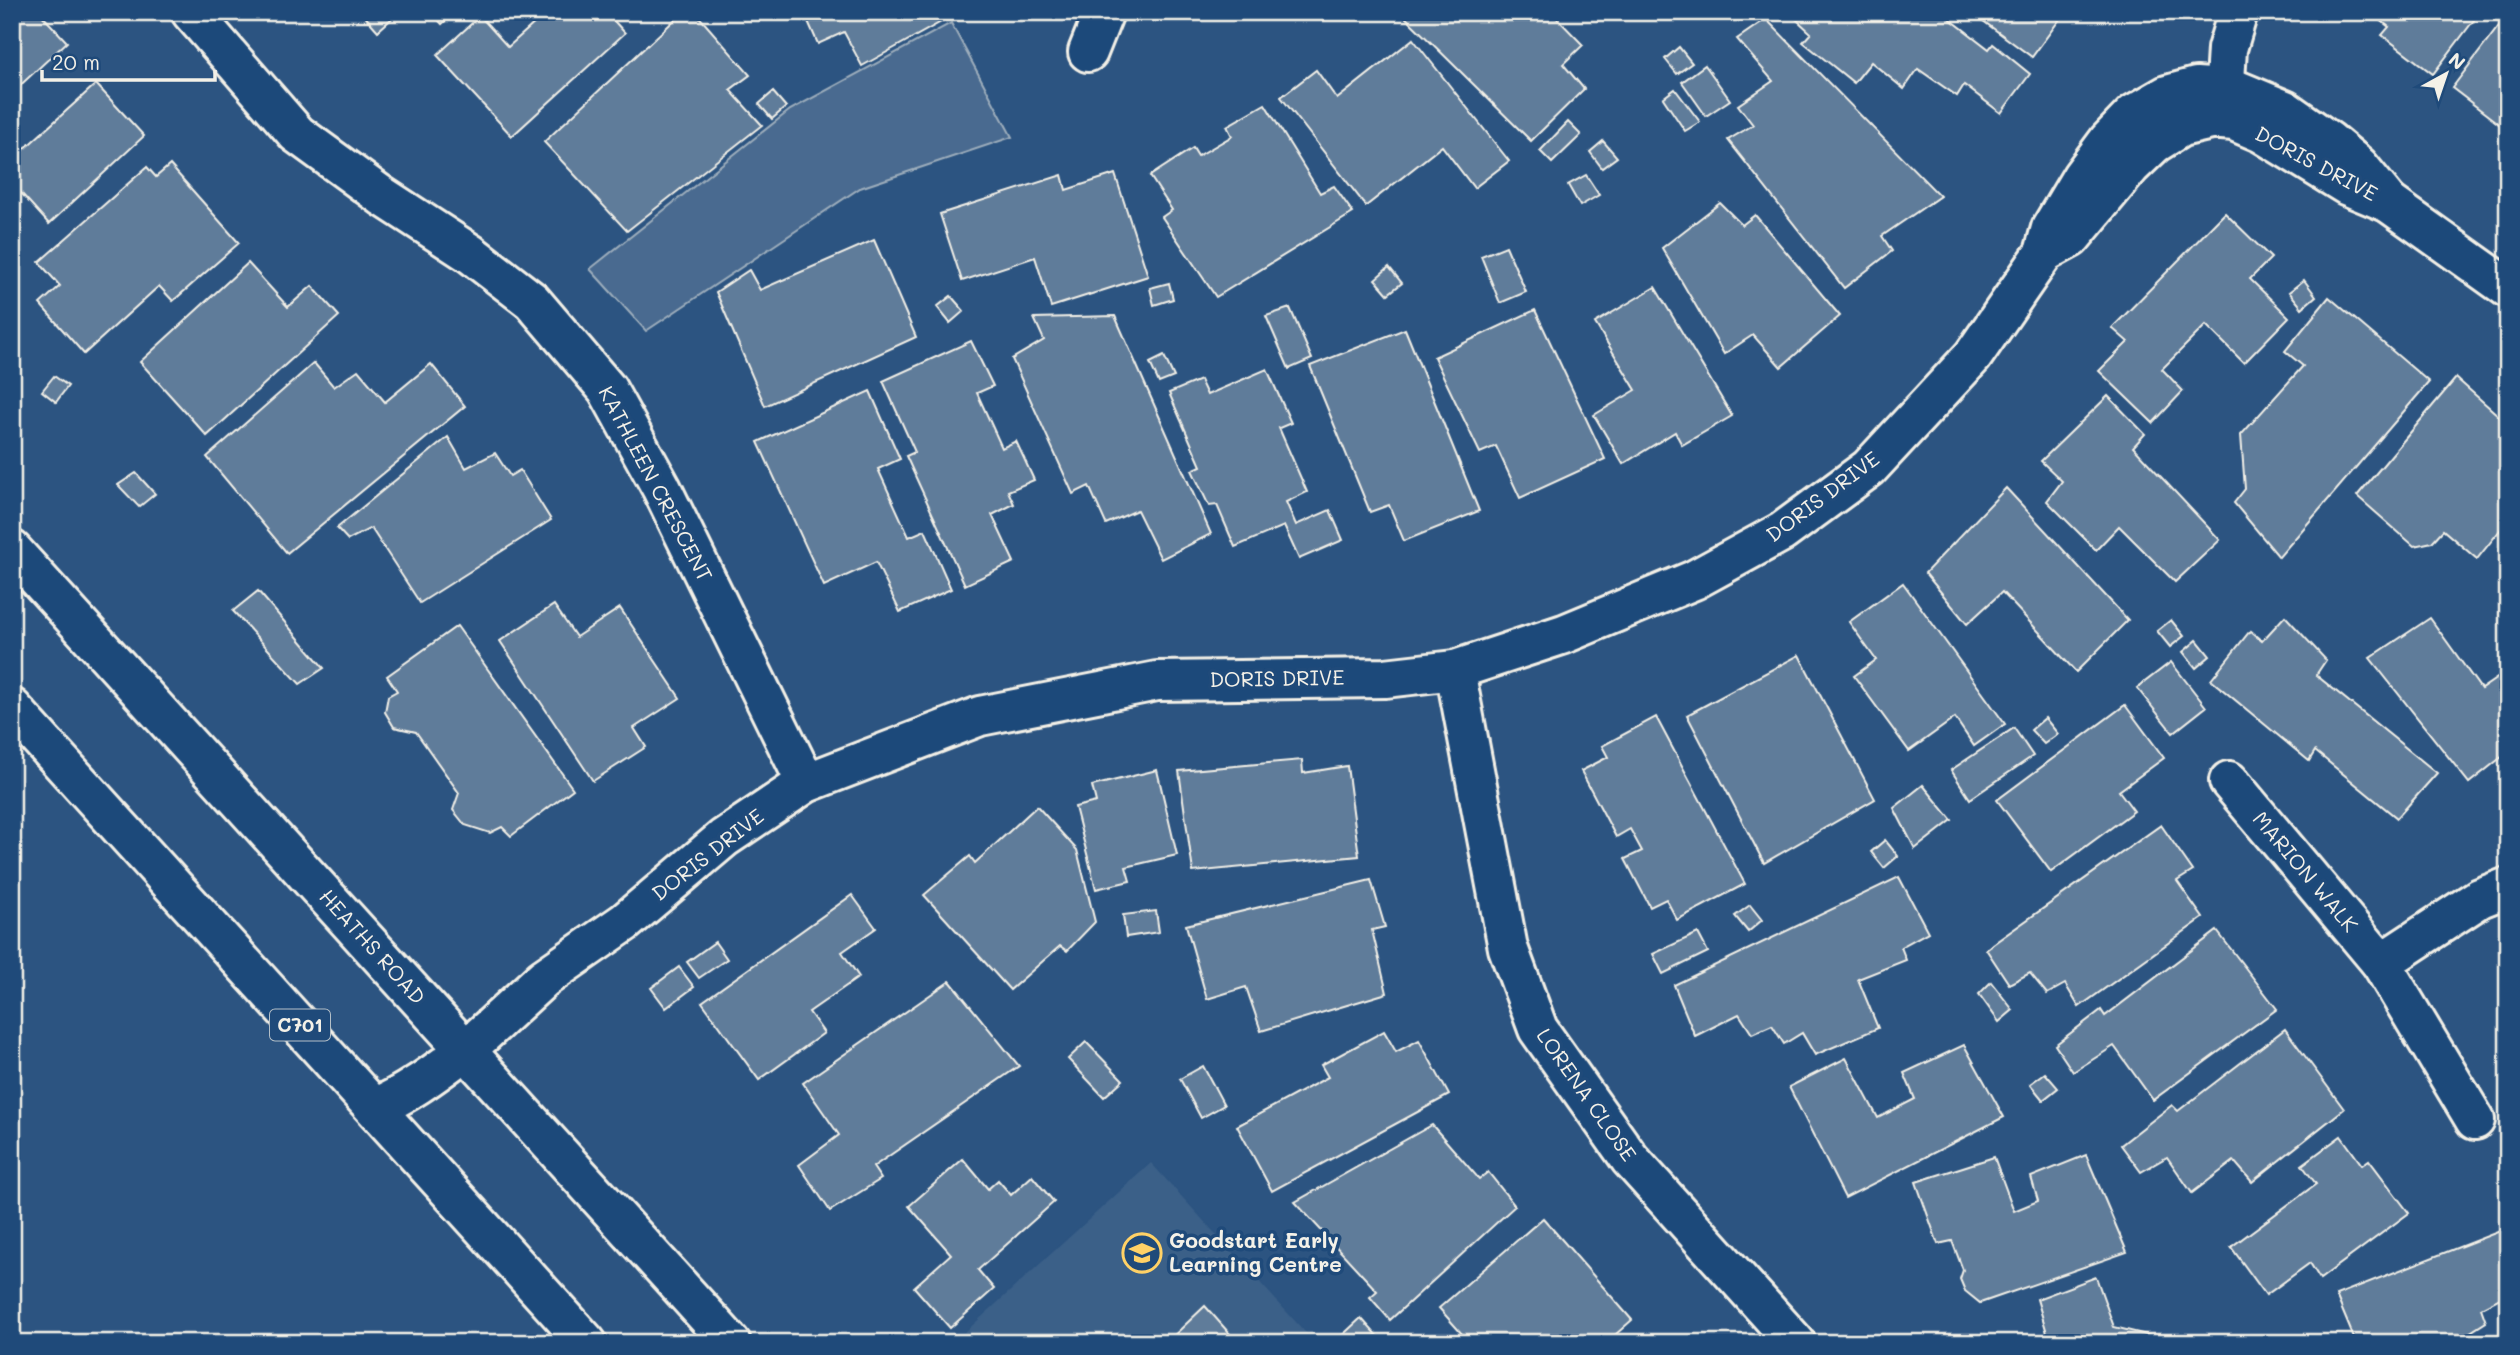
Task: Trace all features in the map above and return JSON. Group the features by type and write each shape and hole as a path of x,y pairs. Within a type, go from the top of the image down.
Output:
{"street":[{"name":"KATHLEEN CRESCENT","path":"191,12 297,134 382,196 471,254 532,301 607,389 661,487 806,783"},
{"path":"1087,52 1104,12"},
{"path":"2224,105 2227,49 2238,12"},
{"name":"DORIS DRIVE","path":"375,1108 424,1082 466,1050 544,978 625,922 724,838 806,783 980,716 1157,681 1385,678 1455,670 1564,634 1694,580 1782,532 1869,468 1973,356 2044,253 2051,228 2082,176 2108,141 2134,114 2167,95 2196,87 2224,105 2237,90 2285,110 2359,166 2389,203 2508,288"},
{"name":"HEATHS ROAD","path":"12,550 731,1343"},
{"name":"LORENA CLOSE","path":"1455,670 1508,948 1538,1029 1630,1160 1796,1343"},
{"name":"C701","path":"12,708 587,1343"},
{"name":"MARION WALK","path":"2229,781 2381,963 2475,1120"},
{"path":"2381,963 2480,898 2508,887"}],"shaded area":[{"path":"951,23 1012,137 860,188 646,331 590,269 790,110"},
{"name":"Goodstart Early Learning Centre","path":"1151,1163 1315,1343 953,1343"}],"building":[{"path":"12,12 39,12 67,42 12,93"},
{"path":"361,12 399,12 378,31"},
{"path":"431,12 455,12 442,24"},
{"path":"547,12 606,12 625,33 512,136 437,55 480,16 508,47"},
{"path":"683,12 695,12 750,75 730,90 762,125 627,231 544,142"},
{"path":"804,12 959,12 862,66 844,32 818,44"},
{"path":"1400,12 1551,12 1583,45 1563,64 1584,89 1531,141"},
{"path":"1801,12 1941,12 1989,49 1993,44 2030,74 2001,113 1964,85 1957,96 1918,69 1904,89 1871,62 1854,83 1803,42 1811,33 1796,19"},
{"path":"1971,12 2065,12 2032,57"},
{"path":"2370,12 2480,12 2433,74 2382,35 2389,27"},
{"path":"2508,14 2508,131 2452,88"},
{"path":"1766,19 1940,196 1882,236 1892,251 1844,288 1728,140 1753,125 1738,105 1773,81 1737,39"},
{"path":"1413,39 1509,161 1474,188 1442,146 1366,206 1281,97 1316,70 1337,99"},
{"path":"1679,47 1692,63 1677,74 1665,59"},
{"path":"1705,65 1730,100 1706,116 1682,82"},
{"path":"96,84 144,136 49,224 12,183 12,160"},
{"path":"1675,89 1700,122 1685,131 1663,98"},
{"path":"773,92 786,107 772,119 759,104"},
{"path":"1265,104 1320,193 1334,186 1353,213 1216,297 1162,217 1172,210 1150,176 1193,148 1198,156 1232,136 1227,126"},
{"path":"1568,122 1581,135 1552,163 1540,151"},
{"path":"1603,141 1617,157 1602,168 1590,152"},
{"path":"170,165 239,243 173,301 159,286 84,354 40,304 60,286 39,262 147,167 156,177"},
{"path":"1115,174 1148,276 1051,307 1035,257 962,281 940,214 1062,175 1066,190"},
{"path":"1586,175 1599,195 1580,206 1568,185"},
{"path":"1720,203 1742,225 1755,215 1840,316 1781,367 1753,335 1724,354 1662,248"},
{"path":"2225,213 2271,258 2250,279 2289,317 2244,363 2206,325 2162,369 2183,391 2153,423 2099,371 2128,342 2112,328"},
{"path":"874,240 916,337 765,406 716,292 749,270 760,290"},
{"path":"1506,246 1526,292 1500,303 1481,256"},
{"path":"248,263 288,307 312,286 339,316 207,436 140,362"},
{"path":"1389,267 1402,283 1388,294 1375,279"},
{"path":"2304,280 2316,296 2302,308 2289,292"},
{"path":"1169,283 1173,299 1154,305 1150,288"},
{"path":"1655,287 1732,416 1682,445 1675,432 1623,464 1594,415 1636,390 1595,323"},
{"path":"951,296 964,311 950,323 937,307"},
{"path":"2329,297 2429,382 2279,557 2234,503 2245,489 2241,435 2303,366 2285,351"},
{"path":"1290,308 1312,359 1289,369 1266,316"},
{"path":"1535,310 1605,459 1520,498 1496,446 1480,453 1434,357"},
{"path":"1115,316 1211,534 1161,559 1137,510 1106,524 1089,486 1073,494 1012,359 1044,340 1034,318"},
{"path":"1405,329 1479,511 1404,541 1389,505 1370,512 1310,366"},
{"path":"971,341 993,386 977,393 1002,448 1016,441 1034,480 1008,491 1014,504 992,515 1014,562 965,585 906,456 915,452 883,381"},
{"path":"1164,356 1174,377 1159,383 1150,363"},
{"path":"314,363 334,387 358,370 385,402 431,364 465,406 287,553 207,457"},
{"path":"1267,369 1291,423 1279,428 1307,492 1286,502 1296,525 1330,510 1343,540 1299,559 1284,526 1235,547 1217,505 1209,506 1192,470 1201,466 1169,393 1200,380 1207,395"},
{"path":"54,376 68,386 56,402 42,391"},
{"path":"2456,378 2508,424 2508,520 2477,559 2443,530 2432,542 2414,546 2357,496"},
{"path":"870,391 900,459 878,469 909,537 925,530 951,589 900,612 876,562 824,586 758,442"},
{"path":"2108,396 2145,434 2133,447 2220,540 2175,582 2119,526 2096,550 2047,501 2062,481 2041,461"},
{"path":"448,437 466,468 495,453 510,476 520,470 551,520 420,603 371,528 348,540 337,528"},
{"path":"136,473 155,494 139,507 118,485"},
{"path":"2006,488 2128,620 2076,672 2002,592 1967,624 1925,573"},
{"path":"1903,583 2005,724 1974,746 1955,718 1909,751 1854,676 1876,660 1849,622"},
{"path":"258,591 324,668 300,684 233,611"},
{"path":"554,605 576,637 620,608 680,698 634,728 646,747 593,781 500,641"},
{"path":"2285,616 2326,660 2316,675 2437,773 2397,818 2315,751 2309,761 2211,680 2250,631 2262,641"},
{"path":"2430,618 2481,689 2503,674 2508,680 2508,752 2469,783 2370,658"},
{"path":"2171,620 2184,636 2170,647 2157,631"},
{"path":"457,626 573,789 511,836 502,827 490,833 465,825 453,810 459,793 416,732 394,727 385,712 388,696 397,691 387,676"},
{"path":"2197,640 2210,656 2196,668 2183,652"},
{"path":"1799,655 1875,799 1764,863 1687,715"},
{"path":"2171,662 2206,707 2173,733 2137,688"},
{"path":"2125,705 2164,758 2119,791 2134,811 2051,872 1997,800"},
{"path":"1656,717 1745,884 1677,920 1666,899 1650,907 1625,859 1642,851 1630,829 1616,837 1581,771 1608,757 1602,746"},
{"path":"2045,718 2058,734 2044,744 2031,730"},
{"path":"2014,728 2033,756 1970,799 1951,770"},
{"path":"1302,760 1303,773 1347,766 1359,856 1193,872 1179,771"},
{"path":"1157,770 1177,855 1126,867 1130,881 1096,889 1075,807 1096,802 1092,786"},
{"path":"1923,785 1952,820 1915,849 1894,808"},
{"path":"1037,806 1077,850 1095,922 1067,951 1060,946 1010,990 924,895 970,856 975,863"},
{"path":"2161,825 2193,871 2177,881 2203,918 2079,1007 2065,984 2047,994 2030,973 2009,984 1986,949"},
{"path":"1885,840 1898,856 1884,868 1871,852"},
{"path":"1899,877 1928,932 1901,947 1906,960 1858,979 1878,1028 1815,1055 1802,1033 1784,1044 1772,1025 1752,1034 1739,1014 1695,1036 1674,985"},
{"path":"1371,880 1385,927 1372,930 1387,993 1261,1031 1246,987 1207,999 1186,925"},
{"path":"852,895 876,928 842,952 859,977 809,1012 824,1033 759,1080 702,1002"},
{"path":"1750,905 1762,920 1748,932 1735,916"},
{"path":"1156,911 1159,932 1126,937 1123,915"},
{"path":"2217,931 2277,1009 2153,1100 2114,1046 2073,1072 2055,1045 2101,1010 2105,1016"},
{"path":"1698,933 1708,952 1663,974 1653,954"},
{"path":"715,942 727,959 699,978 687,962"},
{"path":"679,967 694,987 666,1008 651,988"},
{"path":"950,981 1019,1066 873,1167 881,1179 830,1211 799,1165 839,1135 803,1083"},
{"path":"1991,982 2013,1010 1999,1022 1979,994"},
{"path":"2285,1029 2344,1109 2252,1182 2234,1161 2192,1193 2167,1157 2141,1172 2121,1145 2172,1105 2178,1111"},
{"path":"1384,1031 1396,1052 1419,1040 1449,1095 1272,1191 1237,1126 1328,1077 1321,1065"},
{"path":"1086,1042 1123,1080 1104,1097 1068,1059"},
{"path":"1964,1045 2004,1117 1845,1198 1789,1087 1846,1058 1878,1118 1915,1099 1904,1073"},
{"path":"1203,1066 1224,1105 1201,1118 1180,1079"},
{"path":"2045,1073 2058,1088 2043,1100 2030,1084"},
{"path":"1432,1125 1479,1179 1488,1172 1515,1206 1390,1320 1370,1297 1377,1291 1295,1202"},
{"path":"2341,1136 2362,1165 2369,1160 2409,1213 2320,1279 2310,1263 2266,1295 2231,1247 2316,1184 2302,1165"},
{"path":"2086,1155 2127,1252 1980,1303 1965,1291 1960,1279 1963,1270 1952,1241 1938,1244 1916,1182 1994,1157 2014,1211 2038,1201 2031,1177"},
{"path":"963,1159 988,1189 998,1180 1011,1195 1032,1176 1054,1202 978,1270 994,1289 950,1328 914,1287 951,1254 909,1206"},
{"path":"1543,1218 1632,1320 1606,1343 1470,1343 1439,1308"},
{"path":"2508,1228 2508,1294 2481,1308 2486,1322 2453,1343 2356,1343 2336,1295"},
{"path":"2096,1277 2114,1327 2151,1336 2151,1343 2050,1343 2037,1299"},
{"path":"1205,1306 1238,1343 1166,1343"},
{"path":"1361,1318 1379,1338 1374,1343 1334,1343"}],"place":[{"name":"Goodstart Early Learning Centre","path":"1142,1253"}]}
